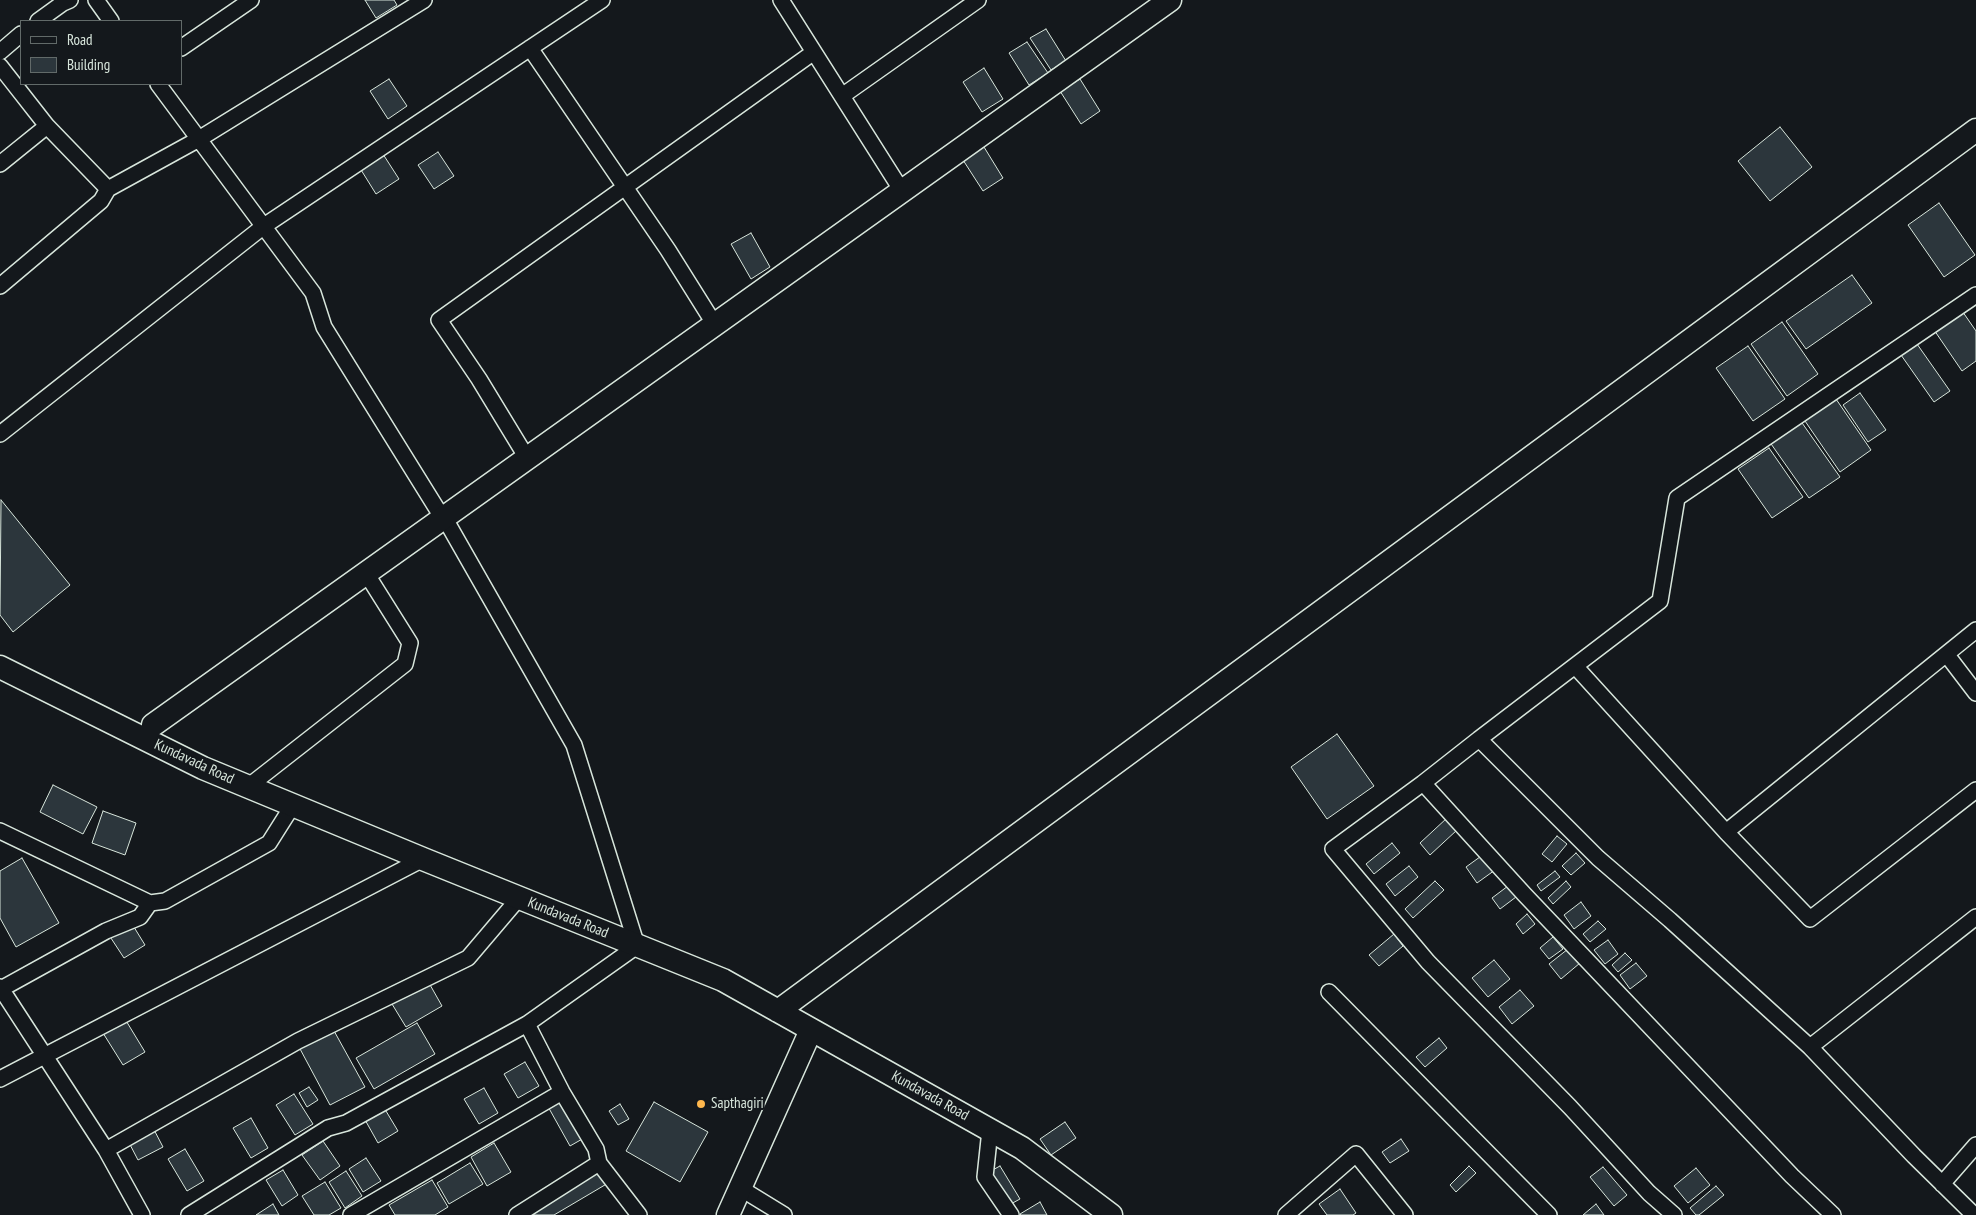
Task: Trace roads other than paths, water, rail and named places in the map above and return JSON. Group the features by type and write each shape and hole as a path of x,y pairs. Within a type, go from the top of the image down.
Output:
{"street":[{"path":"39,20 70,0"},
{"path":"96,0 111,20"},
{"path":"182,47 251,0"},
{"path":"0,286 100,201 108,189 199,139 424,0"},
{"path":"0,434 264,226 602,0"},
{"path":"781,0 902,191"},
{"path":"842,96 978,0"},
{"path":"153,724 1170,0"},
{"path":"0,52 20,35"},
{"path":"530,48 668,250 715,325"},
{"path":"527,458 479,379 439,320 814,52"},
{"path":"0,66 47,126 108,189"},
{"path":"159,85 313,293 324,327 437,509 444,517 574,744 637,946 527,1024 346,1123 328,1128 189,1215"},
{"path":"0,164 47,126"},
{"path":"778,1011 1976,130"},
{"path":"1674,1215 1649,1193 1570,1107 1428,962 1333,849 1423,783 1660,601 1677,498 1976,295"},
{"path":"249,786 405,664 410,643 366,573"},
{"path":"1726,832 1976,630"},
{"path":"1947,655 1976,693"},
{"path":"1575,666 1726,832 1810,919 1976,790"},
{"name":"Kundavada Road","path":"0,667 203,768 423,860 724,980 1022,1148 1111,1215"},
{"path":"1479,739 1598,858 1670,920 1810,1048 1974,1215"},
{"path":"1423,783 1537,908 1792,1176 1833,1215"},
{"path":"0,830 150,903 165,901 269,843 293,805"},
{"path":"0,1079 423,860"},
{"path":"106,1150 298,1041 468,958 519,898"},
{"path":"142,1215 106,1150 1,988 106,931 140,917 150,903"},
{"path":"1810,1048 1976,917"},
{"path":"1329,992 1549,1215"},
{"path":"527,1024 562,1092 596,1148 599,1163 639,1215"},
{"path":"728,1215 811,1030"},
{"path":"351,1215 562,1092"},
{"path":"990,1130 985,1177 1011,1215"},
{"path":"1942,1184 1976,1145"},
{"path":"1286,1215 1356,1154 1406,1215"},
{"path":"517,1215 599,1163"},
{"path":"740,1188 784,1215"}],"place":[{"name":"Sapthagiri","path":"701,1104"}]}
